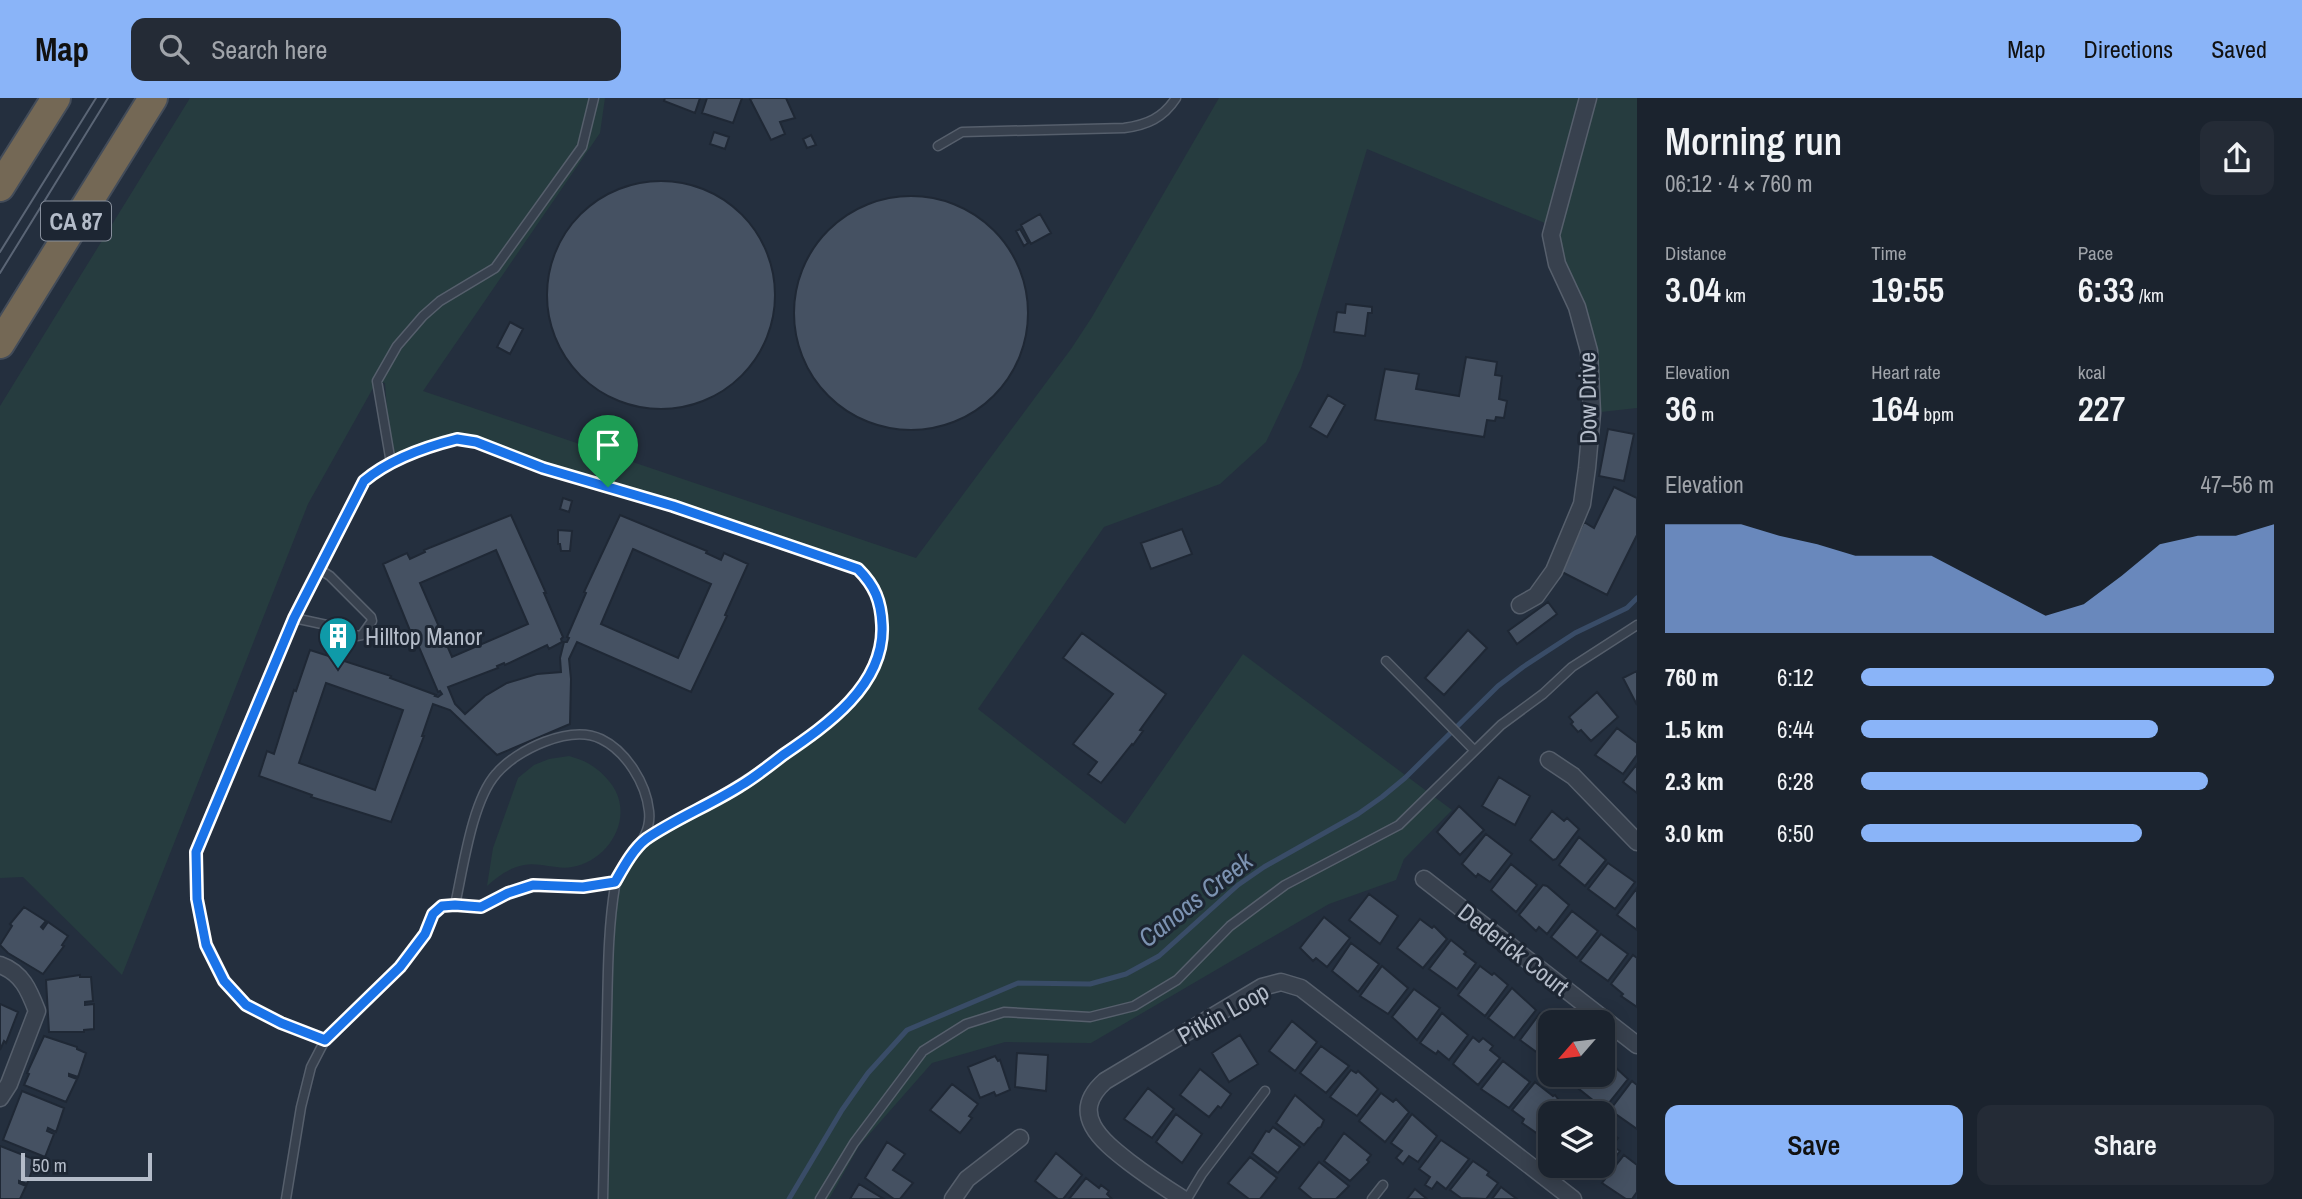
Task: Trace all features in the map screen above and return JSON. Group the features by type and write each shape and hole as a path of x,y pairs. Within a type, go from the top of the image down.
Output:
{"highway":[{"path":"0,187 55,98"},
{"name":"CA 87","path":"0,344 153,98"}],"street":[{"name":"Dow Drive","path":"1520,605 1536,596 1554,571 1582,504 1587,468 1592,414 1589,351 1577,307 1557,264 1551,235 1588,98"},
{"path":"1549,760 1573,776 1637,842"},
{"name":"Dederick Court","path":"1424,879 1637,1045"},
{"path":"0,965 7,967 27,983 37,1011 9,1084 0,1098"},
{"name":"Pitkin Loop","path":"1185,1199 1151,1179 1102,1141 1094,1132 1090,1121 1091,1098 1105,1081 1262,987 1281,982 1301,988 1573,1199"},
{"path":"953,1199 967,1179 1020,1138"}],"lane":[{"path":"391,463 377,381 397,346 431,309 495,268 582,147 594,98"},
{"path":"938,146 962,132 1124,128 1144,125 1162,115 1176,98"},
{"path":"325,1040 281,1023 246,1005 224,981 206,945 197,899 196,852 294,618 364,481 391,463 447,441 457,439 476,442 543,468 673,506 858,569 872,582 882,605 883,638 872,672 857,694 821,729 740,786 644,840 615,882 609,930 603,1199"},
{"path":"294,618 336,627 357,636 362,635 372,621 330,576 319,569"},
{"path":"820,1199 854,1143 923,1051 966,1024 1004,1012 1090,1017 1134,1006 1178,980 1230,926 1285,885 1399,825 1473,748 1543,694 1572,667 1637,625"},
{"path":"1386,661 1473,748"},
{"path":"455,905 472,830 494,775 514,755 544,741 578,735 599,738 623,755 640,780 650,812 644,840"},
{"path":"286,1199 301,1107 311,1067 325,1040 400,967 425,934 433,914 442,906 481,907 508,893 533,885 583,887 615,882"},
{"path":"1185,1199 1265,1091"},
{"path":"1372,1199 1383,1185"}],"green space":[{"path":"190,98 605,98 600,133 423,391 916,558 1071,349 1219,98 1637,98 1637,408 1592,413 1589,351 1552,226 1367,149 1301,368 1266,442 1220,484 1104,527 978,709 1125,824 1243,654 1452,810 1404,859 1396,880 1329,904 1091,1043 1005,1042 932,1063 859,1146 829,1199 602,1199 615,882 644,840 821,729 857,694 883,638 882,605 858,569 458,439 391,463 385,383 377,381 308,504 122,975 23,877 0,878 0,406"},
{"path":"569,756 593,766 612,785 621,811 614,836 607,847 585,863 566,868 524,865 504,873 487,886 493,848 518,778 534,765"}],"building":[{"path":"665,98 700,98 695,113 664,101"},
{"path":"707,98 742,98 733,123 702,113"},
{"path":"786,98 795,118 780,122 785,134 771,140 750,99"},
{"path":"714,132 729,137 725,149 710,144"},
{"path":"811,135 816,145 807,148 803,139"},
{"path":"650,181 672,181 715,194 742,214 762,241 773,273 773,317 762,349 742,376 715,396 694,404 672,409 650,409 607,396 580,376 560,349 552,328 547,306 547,284 560,241 580,214 607,194 628,186"},
{"path":"900,196 922,196 956,205 994,230 1019,268 1026,290 1026,336 1019,358 994,396 966,416 945,425 922,430 900,430 877,425 856,416 837,404 820,387 799,347 794,324 794,302 799,279 808,258 820,239 837,222 877,201"},
{"path":"1040,214 1051,233 1031,244 1021,225"},
{"path":"1020,229 1028,243 1024,246 1016,231"},
{"path":"1346,304 1372,307 1372,313 1368,313 1365,336 1334,332 1337,312 1345,313"},
{"path":"510,322 523,329 510,354 497,347"},
{"path":"1466,357 1497,362 1495,375 1502,376 1499,399 1507,401 1504,418 1487,420 1484,437 1375,420 1385,369 1419,374 1416,389 1459,396"},
{"path":"1328,395 1345,405 1327,437 1310,427"},
{"path":"1608,429 1634,434 1624,481 1599,476"},
{"path":"1614,487 1637,498 1637,535 1607,595 1560,571 1584,522 1594,528"},
{"path":"563,498 572,501 569,512 560,509"},
{"name":"Hilltop Manor","path":"511,515 563,637 562,642 549,649 547,645 448,687 455,704 465,714 485,696 507,683 537,674 561,672 560,658 564,642 569,638 567,637 586,593 584,592 620,515 707,551 706,553 721,560 724,553 748,564 691,692 577,642 569,659 570,724 497,755 450,710 433,704 424,736 391,822 311,797 312,795 259,776 267,751 274,754 310,650 391,676 390,678 438,697 442,694 438,692 419,647 417,648 383,564 407,553 410,559 425,552 424,550","holes":["633,549 711,584 678,658 601,624","496,550 528,624 452,657 420,583","326,683 403,710 375,790 299,763"]},
{"path":"1182,529 1192,554 1151,569 1141,543"},
{"path":"558,530 572,531 570,551 561,551"},
{"path":"1548,602 1557,614 1517,644 1508,631"},
{"path":"1468,630 1487,648 1444,695 1425,678"},
{"path":"1082,633 1166,694 1140,730 1143,731 1133,745 1101,783 1088,774 1097,762 1073,744 1113,694 1063,658"},
{"path":"1637,671 1637,705 1623,678"},
{"path":"1597,692 1618,717 1591,741 1581,730 1578,732 1569,717"},
{"path":"1617,728 1637,743 1637,755 1623,774 1595,755"},
{"path":"1637,764 1637,793 1623,782"},
{"path":"1499,777 1530,796 1515,825 1482,806"},
{"path":"1459,806 1484,830 1460,855 1437,832"},
{"path":"1552,811 1564,821 1567,818 1579,829 1553,860 1530,840"},
{"path":"1486,834 1512,854 1490,882 1478,874 1476,877 1462,864"},
{"path":"1579,837 1606,860 1585,886 1559,865"},
{"path":"1608,863 1635,882 1615,909 1588,889"},
{"path":"1511,864 1537,885 1516,912 1491,890"},
{"path":"1543,885 1569,905 1547,934 1539,927 1536,931 1519,915"},
{"path":"1637,888 1637,930 1617,915"},
{"path":"1369,894 1398,916 1380,944 1349,920"},
{"path":"24,907 46,921 41,927 43,929 48,922 68,936 62,945 64,946 43,974 8,953 0,945 12,926 10,924"},
{"path":"1572,911 1598,931 1577,958 1551,937"},
{"path":"1324,917 1350,938 1327,967 1316,958 1313,961 1300,948"},
{"path":"1420,919 1432,928 1434,926 1447,939 1423,968 1397,948"},
{"path":"1601,934 1628,954 1608,981 1580,961"},
{"path":"1451,940 1476,963 1457,989 1429,969"},
{"path":"1351,943 1379,964 1358,992 1332,971"},
{"path":"1633,955 1637,958 1637,1007 1621,996 1623,994 1611,984"},
{"path":"1382,966 1408,988 1388,1014 1360,996"},
{"path":"1480,966 1508,985 1485,1016 1458,995"},
{"path":"80,975 91,977 93,1001 85,1002 85,1005 94,1004 94,1029 84,1032 49,1032 46,980"},
{"path":"1512,988 1536,1010 1514,1038 1488,1018"},
{"path":"1414,989 1440,1008 1417,1040 1392,1017"},
{"path":"0,1004 18,1012 6,1043 4,1041 0,1050"},
{"path":"1442,1013 1468,1035 1449,1060 1438,1051 1436,1054 1420,1043"},
{"path":"1538,1016 1538,1053 1520,1040"},
{"path":"1292,1021 1317,1042 1295,1071 1269,1051"},
{"path":"1240,1035 1258,1064 1229,1082 1212,1053"},
{"path":"44,1036 77,1047 86,1053 78,1077 69,1074 77,1079 66,1102 24,1085"},
{"path":"1473,1037 1479,1042 1483,1038 1493,1046 1490,1050 1500,1058 1478,1085 1453,1064"},
{"path":"1321,1046 1349,1066 1326,1093 1300,1073"},
{"path":"1017,1053 1048,1055 1046,1091 1015,1087"},
{"path":"995,1056 1000,1060 1010,1090 996,1096 994,1092 980,1098 968,1067"},
{"path":"1503,1061 1530,1082 1509,1108 1481,1089"},
{"path":"1615,1067 1628,1079 1610,1101 1594,1101 1579,1089 1615,1087"},
{"path":"1200,1069 1231,1094 1221,1108 1218,1106 1209,1117 1180,1095"},
{"path":"1351,1070 1356,1073 1358,1071 1378,1089 1357,1116 1330,1097"},
{"path":"1632,1081 1637,1085 1637,1129 1615,1114 1615,1103"},
{"path":"1535,1082 1538,1087 1555,1095 1560,1101 1538,1101 1538,1134 1522,1123 1524,1119 1512,1110"},
{"path":"952,1084 978,1104 969,1116 972,1118 960,1133 930,1110"},
{"path":"1148,1088 1174,1109 1152,1138 1124,1119"},
{"path":"22,1091 64,1108 56,1132 48,1128 47,1131 54,1134 45,1157 3,1140"},
{"path":"1381,1093 1393,1102 1396,1099 1409,1112 1385,1142 1359,1121"},
{"path":"1295,1095 1324,1120 1304,1145 1276,1123"},
{"path":"1176,1114 1202,1134 1182,1163 1156,1142"},
{"path":"1412,1114 1437,1136 1418,1162 1409,1156 1403,1164 1396,1158 1402,1151 1391,1143"},
{"path":"1273,1127 1300,1147 1278,1173 1252,1153 1266,1131 1269,1132"},
{"path":"1344,1133 1371,1155 1367,1160 1369,1162 1350,1181 1324,1161"},
{"path":"1441,1140 1469,1159 1446,1189 1437,1182 1432,1189 1425,1185 1430,1177 1419,1169"},
{"path":"887,1142 905,1154 893,1170 913,1183 900,1199 894,1199 865,1178"},
{"path":"0,1146 36,1160 27,1184 19,1181 26,1186 20,1199 0,1199"},
{"path":"1056,1153 1082,1175 1063,1199 1058,1199 1035,1181"},
{"path":"1624,1155 1637,1165 1637,1192 1632,1199 1626,1199 1602,1183 1606,1178 1615,1178 1615,1166"},
{"path":"1250,1157 1277,1178 1260,1199 1249,1199 1228,1183"},
{"path":"1473,1161 1489,1172 1487,1175 1498,1183 1486,1199 1461,1198 1450,1190"},
{"path":"1319,1162 1349,1186 1336,1199 1312,1199 1299,1188"},
{"path":"1086,1178 1099,1188 1101,1185 1109,1191 1107,1194 1112,1199 1069,1199"},
{"path":"859,1184 884,1199 850,1199"},
{"path":"1501,1187 1517,1199 1492,1199"},
{"path":"1415,1189 1427,1199 1407,1199"}],"waterway":[{"name":"Canoas Creek","path":"789,1199 842,1110 868,1073 907,1030 1018,983 1090,984 1126,974 1159,956 1238,885 1382,797 1405,778 1498,686 1523,667 1575,633 1627,608 1637,598"}],"tram line":[{"path":"0,252 96,98"},
{"path":"0,273 108,98"}],"place":[{"name":"Hilltop Manor","path":"338,670"}],"route":[{"path":"457,439 476,442 543,468 608,487 673,506 858,569 872,582 882,605 883,638 872,672 857,694 821,729 740,786 644,840 615,882 583,887 533,885 508,893 481,907 442,906 433,914 425,934 400,967 325,1040 281,1023 246,1005 224,981 206,945 197,899 196,852 294,618 364,481 391,463 436,444 457,439"}]}
